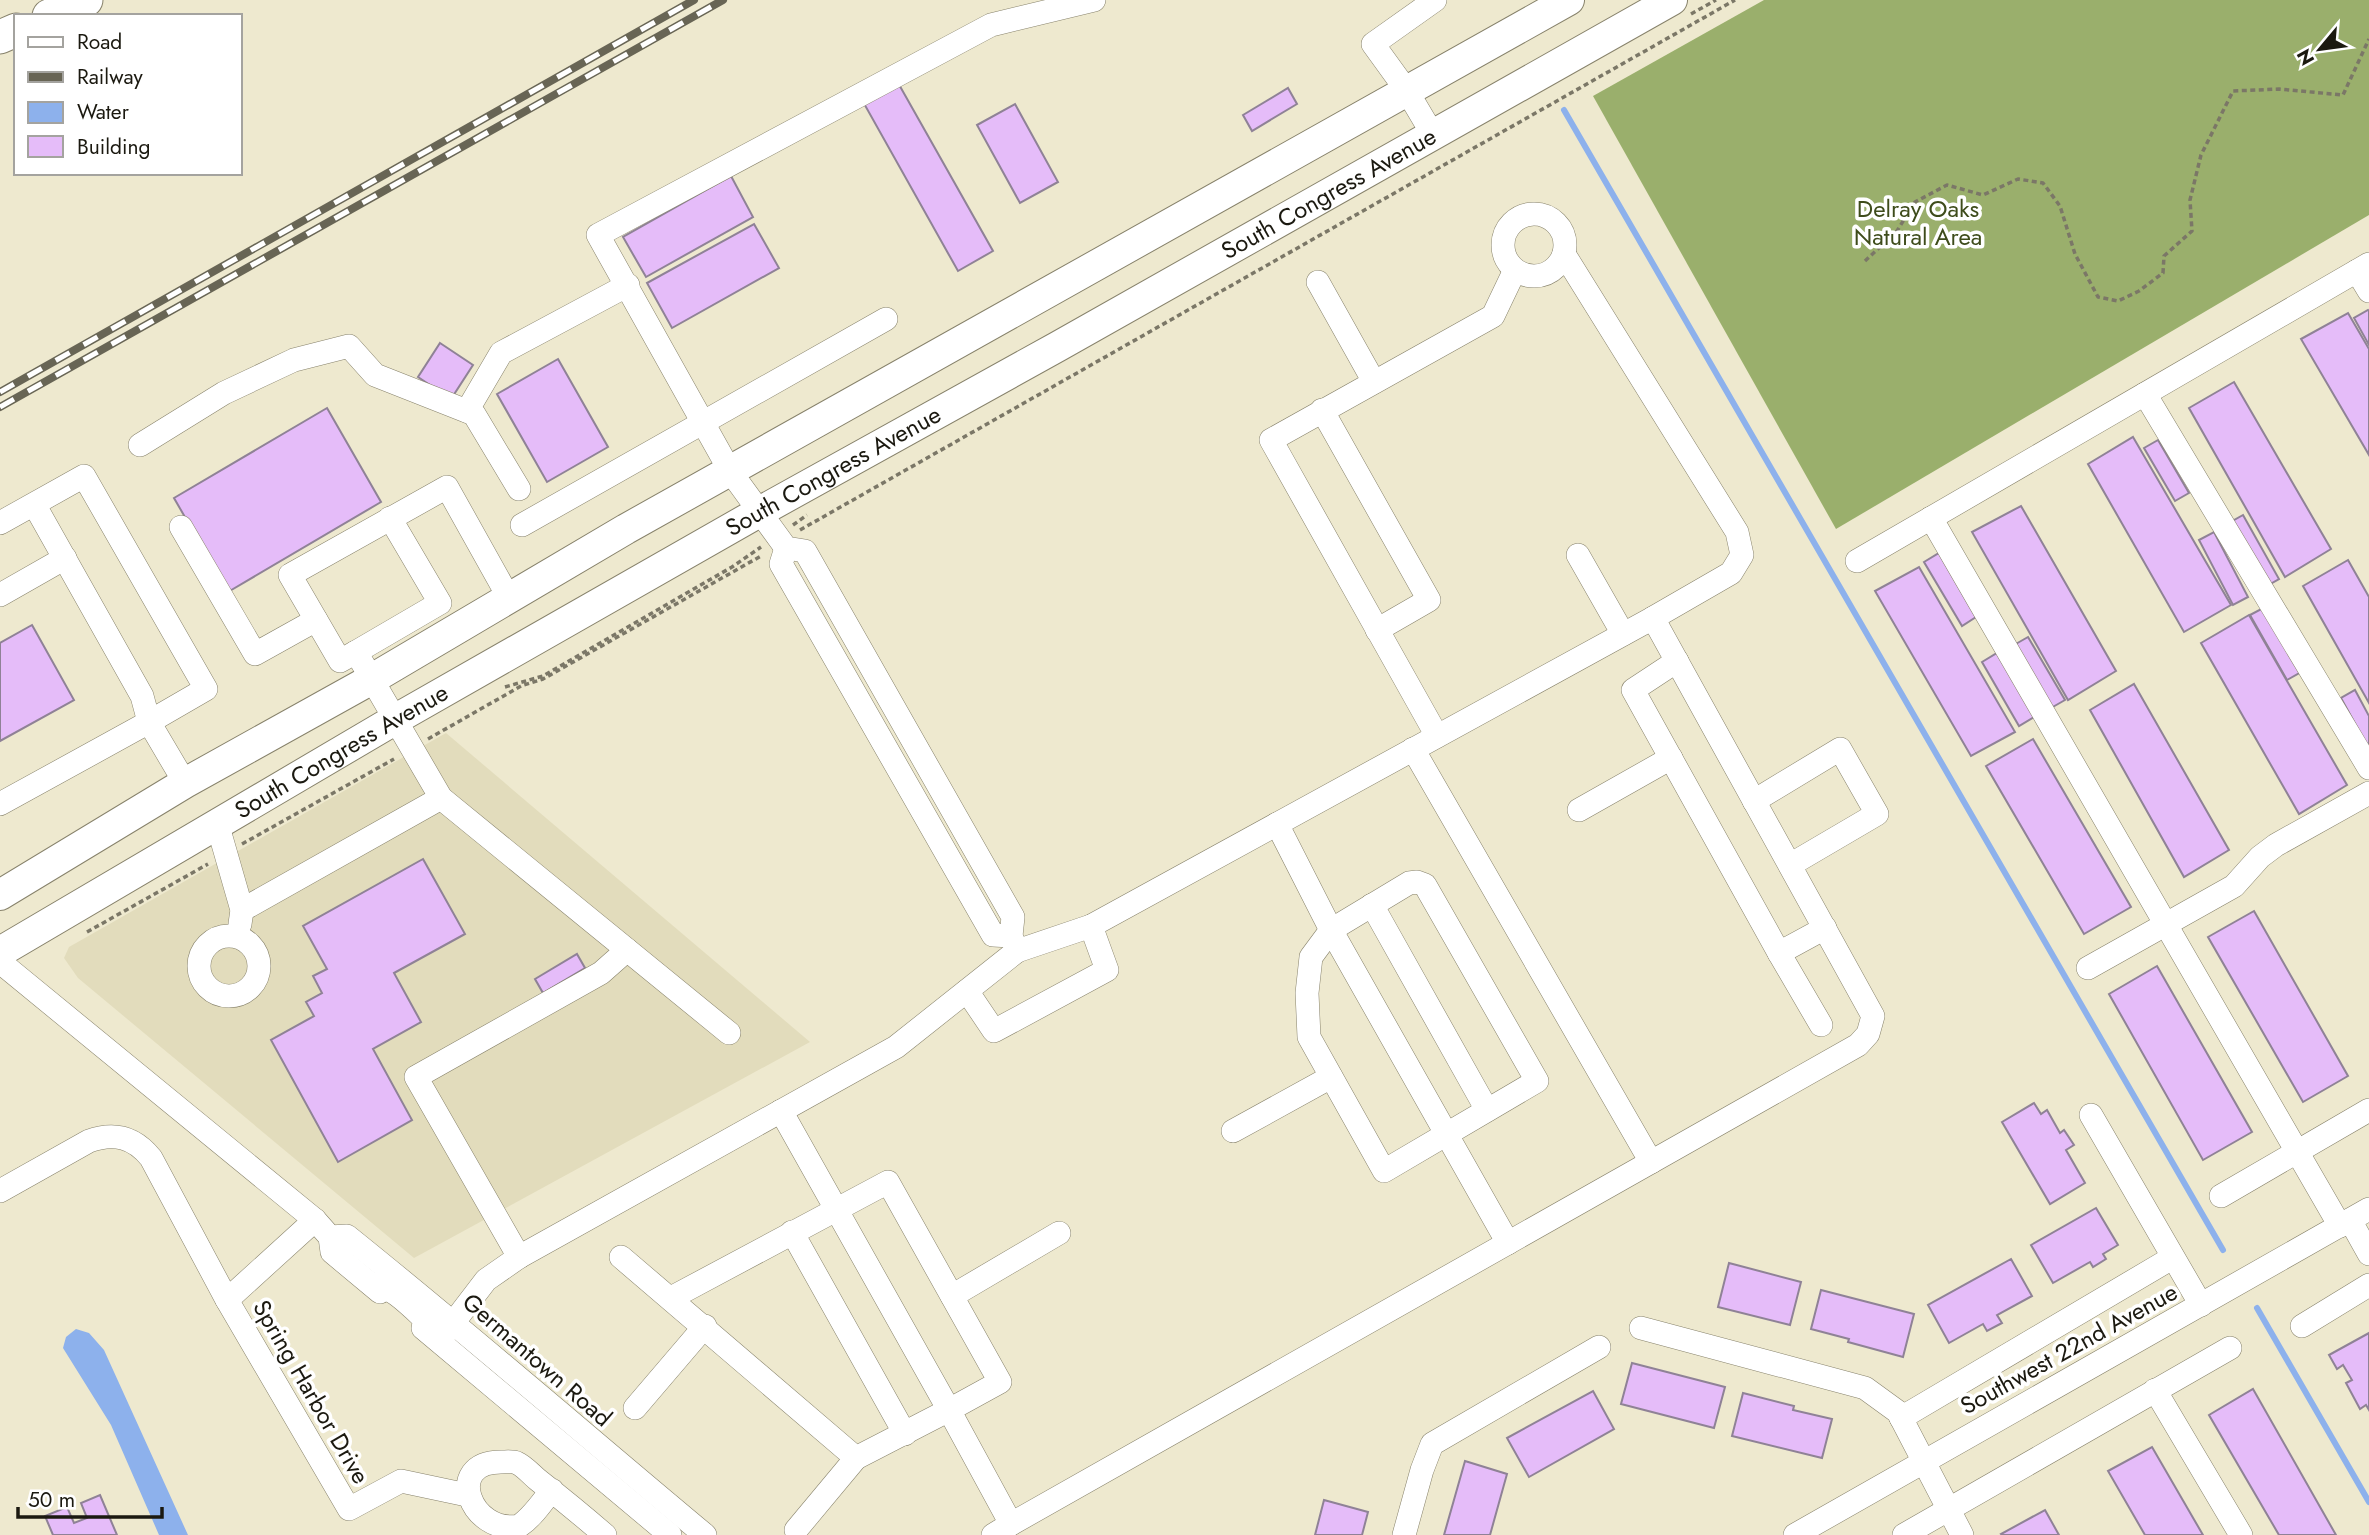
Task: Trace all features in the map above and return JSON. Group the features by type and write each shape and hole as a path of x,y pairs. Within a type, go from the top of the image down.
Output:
{"highway":[{"path":"54,14 86,0"}],"main road":[{"name":"South Congress Avenue","path":"0,895 185,783 372,679 730,471 1569,0"},
{"name":"South Congress Avenue","path":"0,952 396,719 761,511 1672,0"}],"street":[{"path":"1014,944 993,935 781,564 781,542 730,471 598,235 991,24 1094,0"},
{"path":"1433,135 1407,91 1373,44 1435,0"},
{"path":"1527,214 1548,217 1563,233 1564,254 1559,263 1544,275 1534,276 1515,270 1504,254 1504,234 1517,218 1527,214"},
{"path":"371,1284 380,1284 390,1289 440,1331 447,1331 486,1280 519,1257 896,1047 967,991 1014,944 1091,926 1731,573 1742,555 1737,532 1564,254"},
{"path":"1857,561 2363,268 2369,291"},
{"path":"1437,736 1272,440 1493,316 1515,270"},
{"path":"1318,282 1374,382"},
{"path":"467,411 500,353 628,285"},
{"path":"522,525 886,319"},
{"path":"140,445 224,393 294,360 349,346 374,374 474,414 519,489"},
{"path":"2145,394 2369,768"},
{"path":"1322,410 1429,600 1377,630"},
{"path":"0,523 84,476 206,690 0,804"},
{"path":"390,518 440,603 340,661 290,575 390,518 447,487 509,598"},
{"path":"34,504 142,696 149,722 185,783"},
{"path":"1931,518 2297,1152 2353,1218 2369,1254"},
{"path":"181,527 256,654 316,620"},
{"path":"781,542 805,551 1013,917 1014,944"},
{"path":"1578,555 1623,634"},
{"path":"0,595 65,558"},
{"path":"781,1111 949,1410 1002,1530 1858,1045 1868,1034 1873,1016 1653,618"},
{"path":"831,652 855,638"},
{"path":"356,652 441,798 729,1033"},
{"path":"1677,661 1633,690 1821,1025"},
{"path":"1413,749 1651,1162"},
{"path":"1754,801 1840,749 1877,814 1790,865"},
{"path":"897,767 920,754"},
{"path":"1579,810 1671,758"},
{"path":"2088,968 2234,886 2260,857 2276,845 2369,793"},
{"path":"242,910 441,798"},
{"path":"217,823 242,910 237,937"},
{"path":"1277,824 1331,930 1508,1243"},
{"path":"964,884 987,871"},
{"path":"1409,883 1425,885 1537,1081 1384,1171 1309,1037 1307,993 1311,957 1331,930 1372,905 1409,883"},
{"path":"1372,905 1487,1110"},
{"path":"967,991 994,1031 1107,970 1091,926"},
{"path":"1779,953 1825,928"},
{"path":"519,1257 416,1077 601,973 627,950"},
{"name":"Germantown Road","path":"0,962 323,1228 347,1236 454,1322 705,1535"},
{"path":"1233,1131 1331,1077"},
{"path":"2221,1196 2369,1110"},
{"path":"2091,1115 2201,1306"},
{"name":"Spring Harbor Drive","path":"0,1191 89,1141 102,1136 130,1139 142,1147 151,1158 227,1300 349,1509 401,1481 467,1495"},
{"path":"671,1298 888,1182 1000,1382 856,1458 796,1531"},
{"name":"Southwest 22nd Avenue","path":"1796,1535 2353,1218"},
{"name":"Germantown Road","path":"323,1228 332,1252 670,1535"},
{"name":"Spring Harbor Drive","path":"227,1300 323,1228"},
{"path":"792,1232 905,1434"},
{"path":"952,1296 1059,1233"},
{"path":"621,1257 705,1326 856,1458"},
{"path":"1901,1418 2172,1258"},
{"path":"2302,1326 2369,1285"},
{"path":"635,1408 705,1326"},
{"path":"1641,1328 1865,1388 1898,1412 1962,1535"},
{"path":"1404,1535 1432,1444 1599,1347"},
{"path":"1903,1535 2230,1348"},
{"path":"2155,1390 2241,1535"},
{"path":"552,1490 530,1517 518,1526 504,1530 490,1527 478,1520 470,1509 467,1495 470,1481 478,1470 489,1462 516,1462 552,1490 605,1535"}],"path":[{"path":"83,934 521,687 543,679 747,565 812,522 1735,0"},
{"path":"1865,261 1898,231 1916,202 1947,185 1983,195 2018,179 2043,183 2060,206 2075,254 2098,298 2118,302 2139,291 2163,272 2164,256 2192,231 2190,200 2201,155 2233,91 2278,89 2343,95 2369,39"},
{"path":"499,689 543,676 732,567 781,542 808,514"}],"shaded area":[{"path":"446,733 810,1042 414,1258 78,978 64,958 69,947"}],"green space":[{"name":"Delray Oaks Natural Area","path":"1764,0 2369,0 2369,215 1836,529 1593,96"}],"water":[{"path":"76,1329 89,1333 104,1350 188,1535 159,1535 111,1425 63,1348 66,1337"}],"building":[{"path":"897,81 993,251 958,271 862,100"},
{"path":"1288,88 1297,104 1252,131 1243,115"},
{"path":"1015,104 1058,182 1020,203 977,125"},
{"path":"731,176 753,217 646,277 623,237"},
{"path":"754,224 779,268 672,328 647,283"},
{"path":"2369,311 2369,345 2354,318"},
{"path":"2348,313 2369,349 2369,455 2301,339"},
{"path":"440,343 473,365 451,399 418,377"},
{"path":"558,359 608,447 547,482 497,394"},
{"path":"2234,382 2331,549 2285,577 2189,408"},
{"path":"327,408 381,502 228,592 174,498"},
{"path":"2133,437 2231,605 2184,632 2088,464"},
{"path":"2158,440 2189,493 2175,501 2144,448"},
{"path":"2021,506 2116,671 2068,700 1972,532"},
{"path":"2243,515 2279,579 2265,587 2229,523"},
{"path":"2214,532 2248,597 2233,605 2199,540"},
{"path":"1939,553 1976,617 1962,626 1924,562"},
{"path":"2348,560 2369,597 2369,703 2303,586"},
{"path":"1919,567 2015,732 1971,756 1875,591"},
{"path":"2265,607 2301,672 2287,680 2250,615"},
{"path":"2249,615 2347,785 2299,814 2201,643"},
{"path":"32,625 74,700 0,741 0,643"},
{"path":"2028,637 2065,700 2051,708 2014,645"},
{"path":"1997,653 2034,717 2019,726 1982,662"},
{"path":"2134,684 2229,850 2184,877 2090,710"},
{"path":"2355,690 2369,716 2369,749 2341,698"},
{"path":"2033,739 2131,907 2084,934 1986,766"},
{"path":"423,859 465,934 394,973 421,1022 373,1049 412,1120 338,1162 271,1040 314,1016 306,1002 322,993 313,976 327,969 303,926"},
{"path":"2254,911 2348,1076 2303,1102 2208,937"},
{"path":"577,954 585,968 543,993 535,979"},
{"path":"2157,966 2252,1132 2203,1160 2109,994"},
{"path":"2034,1103 2041,1114 2047,1110 2060,1133 2064,1130 2074,1145 2066,1150 2085,1183 2050,1204 2002,1122"},
{"path":"2096,1208 2118,1245 2103,1254 2106,1259 2093,1267 2090,1262 2053,1283 2031,1245"},
{"path":"2011,1259 2032,1296 1997,1315 2002,1323 1987,1331 1983,1324 1949,1343 1928,1305"},
{"path":"1729,1263 1801,1282 1790,1325 1718,1307"},
{"path":"1821,1290 1914,1314 1903,1357 1811,1329"},
{"path":"2369,1333 2369,1410 2366,1405 2360,1409 2346,1383 2352,1380 2343,1365 2337,1369 2329,1355"},
{"path":"1632,1363 1725,1387 1714,1428 1621,1404"},
{"path":"2253,1389 2336,1535 2279,1535 2209,1415"},
{"path":"1593,1391 1614,1429 1529,1477 1507,1438"},
{"path":"1743,1393 1794,1406 1793,1410 1832,1419 1822,1458 1732,1436"},
{"path":"2152,1447 2203,1535 2145,1535 2108,1471"},
{"path":"1465,1461 1507,1474 1490,1535 1444,1535"},
{"path":"100,1495 117,1535 53,1535 45,1516 67,1507 74,1523 87,1518 81,1503"},
{"path":"1324,1500 1368,1512 1362,1535 1315,1535"},
{"path":"2045,1510 2059,1535 2001,1534"}],"waterway":[{"path":"1564,110 2223,1250"},
{"path":"2257,1308 2369,1502"}],"railway":[{"path":"0,392 694,0"},
{"path":"0,407 723,0"}]}
